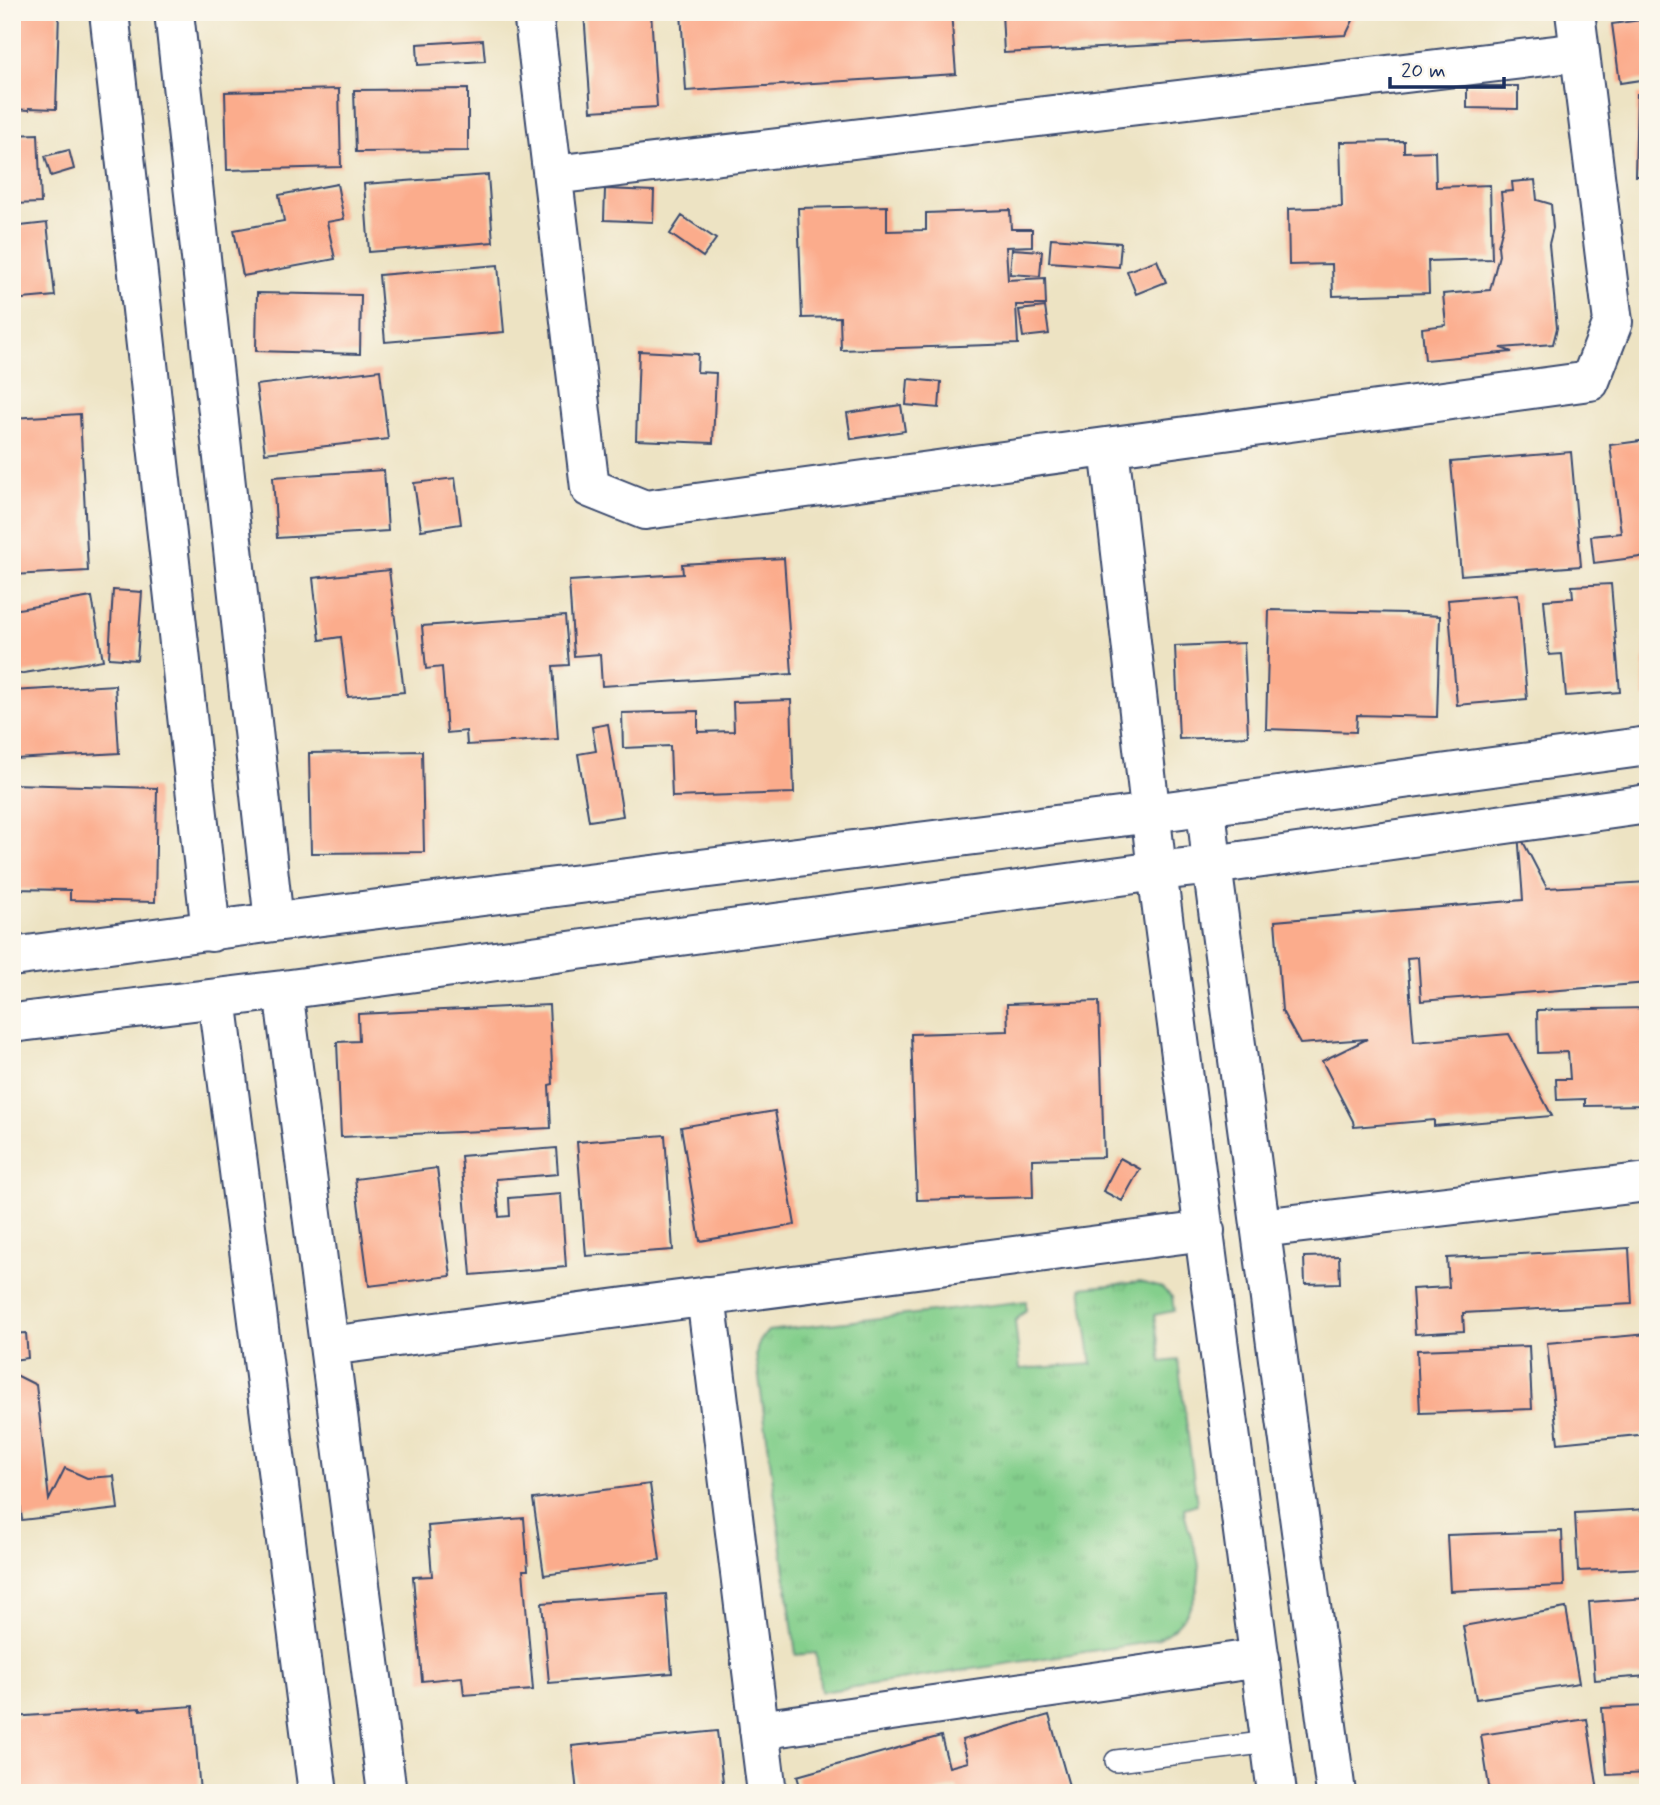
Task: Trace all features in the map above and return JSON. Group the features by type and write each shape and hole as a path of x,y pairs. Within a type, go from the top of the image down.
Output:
{"street":[{"path":"109,12 212,932"},
{"path":"174,12 274,922"},
{"path":"533,12 590,488 645,510 1590,381 1613,323 1575,12"},
{"path":"553,174 1580,52"},
{"path":"1109,447 1157,871 1278,1793"},
{"path":"12,957 1152,813 1648,746"},
{"path":"12,1023 218,999 1648,804"},
{"path":"1206,806 1336,1793"},
{"path":"283,990 387,1793"},
{"path":"218,999 318,1793"},
{"path":"1261,1228 1648,1182"},
{"path":"329,1346 1205,1231"},
{"path":"706,1296 767,1793"},
{"path":"760,1730 1260,1658"}],"lane":[{"path":"1116,1761 1270,1742"}],"green space":[{"path":"1140,1282 1162,1288 1172,1297 1174,1311 1154,1315 1161,1362 1178,1360 1197,1504 1184,1508 1199,1567 1199,1579 1192,1603 1179,1623 1159,1638 1144,1643 821,1692 816,1653 796,1655 756,1355 763,1337 768,1331 1026,1301 1026,1310 1015,1321 1020,1369 1092,1364 1081,1288"}],"building":[{"path":"12,12 59,12 56,109 12,109"},
{"path":"584,12 651,12 657,107 591,111"},
{"path":"681,12 951,12 956,74 686,91"},
{"path":"1002,12 1357,12 1346,35 1004,53"},
{"path":"1648,19 1648,79 1620,83 1612,24"},
{"path":"483,40 485,61 418,65 417,44"},
{"path":"1467,86 1518,86 1518,109 1467,108"},
{"path":"339,89 341,167 227,170 225,92"},
{"path":"468,89 468,151 356,152 354,90"},
{"path":"1637,94 1648,94 1648,176 1635,176"},
{"path":"38,134 41,203 12,204 12,135"},
{"path":"1404,141 1404,152 1435,151 1436,187 1490,185 1492,259 1428,261 1429,293 1333,296 1332,264 1289,265 1288,209 1342,207 1340,142"},
{"path":"69,150 74,169 51,176 45,156"},
{"path":"488,175 493,242 369,252 364,184"},
{"path":"1535,180 1537,200 1551,204 1553,228 1549,244 1557,328 1553,344 1501,348 1512,352 1425,360 1422,328 1446,325 1443,294 1490,290 1504,223 1501,192 1513,191 1512,182"},
{"path":"337,184 344,219 327,222 335,259 243,276 234,230 284,221 279,195"},
{"path":"605,189 654,191 653,222 604,220"},
{"path":"887,206 887,231 926,230 926,213 1010,210 1011,229 1032,229 1032,246 1006,247 1008,280 1045,278 1046,305 1016,305 1018,344 841,350 840,317 802,318 798,208"},
{"path":"682,216 716,239 703,257 670,234"},
{"path":"47,223 55,296 12,300 12,227"},
{"path":"1051,238 1121,243 1119,267 1049,262"},
{"path":"1012,249 1042,251 1040,276 1010,274"},
{"path":"1157,260 1166,282 1136,294 1127,271"},
{"path":"498,265 504,332 385,342 379,275"},
{"path":"257,293 361,295 360,354 256,351"},
{"path":"1045,307 1049,334 1023,337 1019,310"},
{"path":"639,351 698,354 697,372 716,373 713,443 636,440"},
{"path":"380,370 388,439 265,453 256,385"},
{"path":"908,379 941,382 939,408 906,405"},
{"path":"901,405 905,431 851,439 847,413"},
{"path":"80,414 88,571 12,575 12,418"},
{"path":"1648,440 1648,556 1594,563 1591,536 1621,533 1610,445"},
{"path":"1571,452 1581,566 1461,575 1451,462"},
{"path":"384,470 388,531 277,538 273,477"},
{"path":"455,478 461,524 421,530 414,483"},
{"path":"784,558 792,674 602,686 600,654 574,656 569,581 683,574 682,564"},
{"path":"389,570 404,692 348,697 341,637 320,640 313,578"},
{"path":"1611,584 1620,692 1566,696 1562,654 1549,655 1544,600 1573,598 1572,586"},
{"path":"113,590 142,592 137,660 109,658"},
{"path":"1518,594 1527,699 1457,705 1448,600"},
{"path":"92,597 103,660 12,675 12,610"},
{"path":"1269,610 1440,616 1437,717 1357,715 1356,732 1266,729"},
{"path":"565,616 569,665 553,666 558,739 467,745 466,731 447,733 442,667 426,669 422,626"},
{"path":"1645,633 1648,634 1648,698 1643,698"},
{"path":"1244,643 1248,736 1179,739 1175,646"},
{"path":"115,685 119,753 15,759 12,691"},
{"path":"791,700 794,793 672,797 670,746 623,748 622,713 698,711 698,732 734,731 733,702"},
{"path":"608,724 623,816 589,821 578,754 596,751 592,727"},
{"path":"422,751 424,852 311,853 309,753"},
{"path":"12,784 157,788 155,902 70,900 70,890 12,889"},
{"path":"1518,832 1547,888 1648,882 1648,983 1421,1001 1418,957 1407,958 1414,1042 1509,1034 1552,1116 1434,1126 1434,1120 1354,1127 1322,1061 1367,1039 1300,1044 1282,1011 1275,921 1523,900"},
{"path":"1099,1001 1104,1157 1032,1159 1033,1197 917,1200 911,1034 1008,1031 1007,1004"},
{"path":"549,1005 553,1084 549,1085 551,1128 341,1137 337,1042 359,1041 358,1014"},
{"path":"1648,1008 1648,1105 1585,1106 1585,1099 1557,1100 1556,1079 1570,1079 1568,1052 1538,1053 1537,1010"},
{"path":"775,1111 795,1225 700,1241 681,1127"},
{"path":"665,1135 673,1250 586,1256 577,1142"},
{"path":"556,1148 558,1174 496,1179 499,1217 510,1216 509,1198 561,1194 566,1267 471,1275 461,1156"},
{"path":"1120,1158 1140,1169 1122,1201 1103,1191"},
{"path":"437,1168 451,1276 369,1286 355,1179"},
{"path":"1629,1248 1632,1304 1463,1313 1464,1331 1415,1334 1412,1289 1449,1287 1447,1258"},
{"path":"1339,1256 1340,1283 1305,1284 1304,1257"},
{"path":"26,1333 28,1358 12,1360 12,1334"},
{"path":"1648,1334 1648,1434 1558,1443 1547,1343"},
{"path":"1529,1346 1532,1409 1420,1413 1417,1350"},
{"path":"12,1373 36,1385 49,1500 65,1468 87,1478 114,1476 118,1509 22,1520 20,1502 12,1503"},
{"path":"650,1484 660,1560 544,1575 533,1499"},
{"path":"1648,1509 1648,1568 1578,1571 1575,1513"},
{"path":"524,1518 528,1570 523,1570 533,1690 464,1695 462,1677 422,1681 413,1577 432,1576 428,1526"},
{"path":"1562,1531 1564,1586 1450,1591 1447,1535"},
{"path":"666,1594 672,1673 549,1683 542,1603"},
{"path":"1648,1598 1648,1676 1595,1680 1589,1602"},
{"path":"1566,1608 1579,1683 1476,1699 1463,1626"},
{"path":"193,1706 200,1793 12,1793 12,1717"},
{"path":"1648,1706 1648,1773 1607,1775 1602,1708"},
{"path":"1049,1715 1071,1793 959,1793 957,1786 933,1793 802,1793 797,1776 941,1736 949,1767 968,1762 962,1740"},
{"path":"1587,1719 1598,1791 1490,1793 1481,1735"},
{"path":"717,1731 724,1790 702,1793 577,1793 572,1746"}]}
